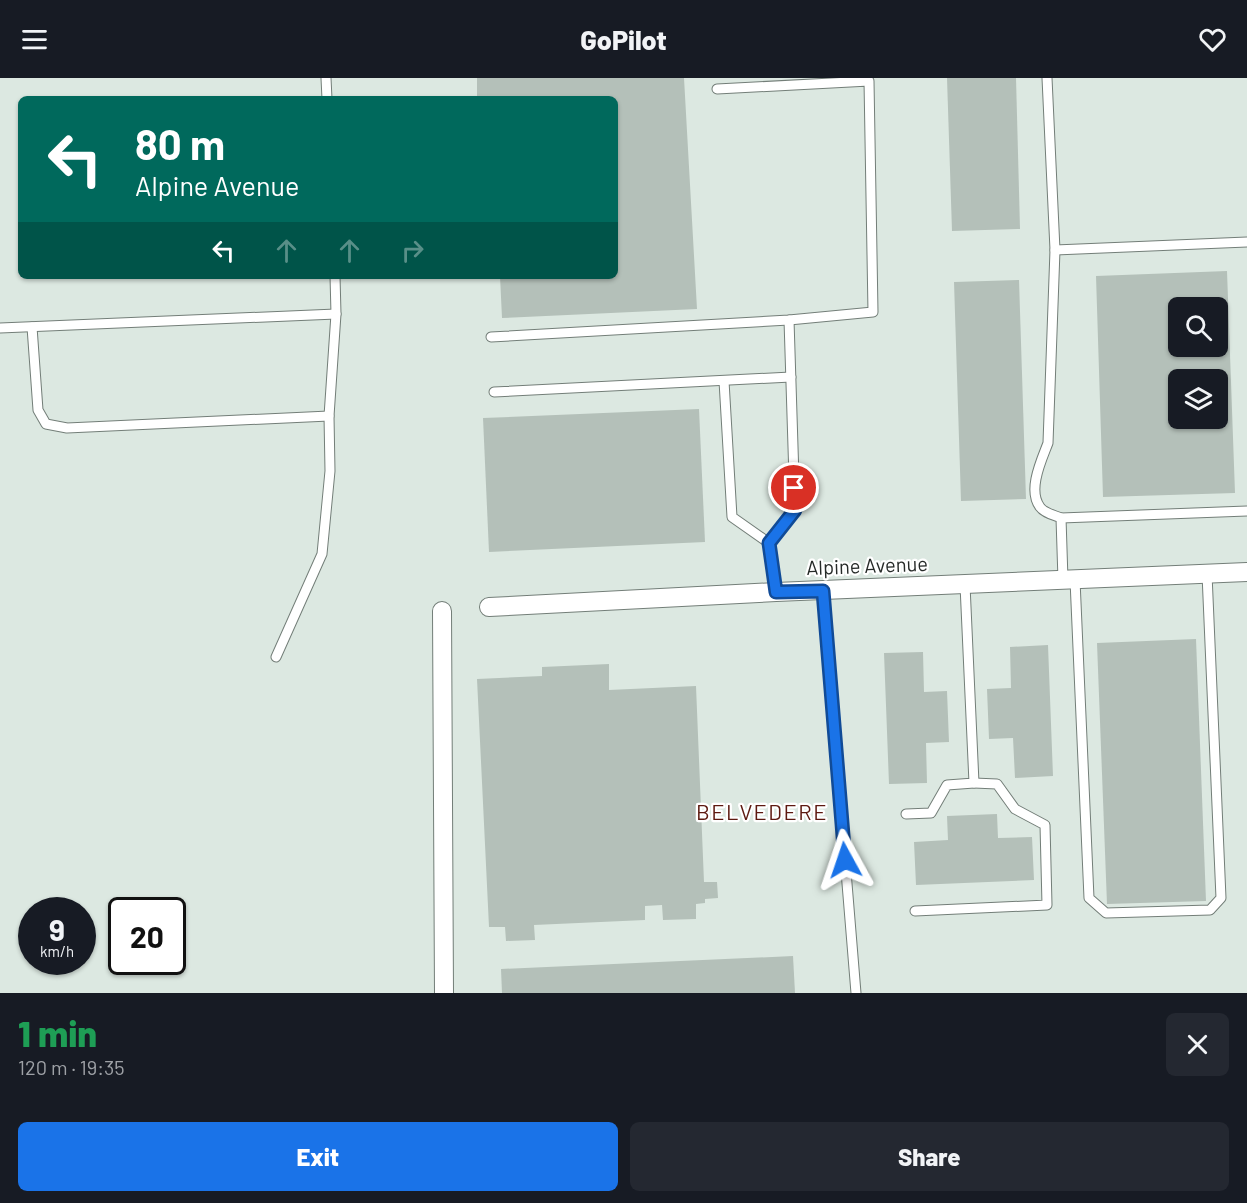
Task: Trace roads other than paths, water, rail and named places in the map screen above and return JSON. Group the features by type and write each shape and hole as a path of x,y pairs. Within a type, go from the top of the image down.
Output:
{"street":[{"name":"Alpine Avenue","path":"489,608 776,592 1247,572"},
{"path":"442,611 444,993"}],"lane":[{"path":"327,78 327,96"},
{"path":"1047,78 1055,250 1048,442 1039,464 1037,502 1041,508 1060,518 1247,511"},
{"path":"491,337 789,320 873,312 869,81 717,89"},
{"path":"1055,250 1247,242"},
{"path":"276,657 322,554 330,471 329,416 336,314 335,279"},
{"path":"0,328 336,314"},
{"path":"776,592 769,543 795,510 789,320"},
{"path":"32,327 38,410 46,424 67,429 329,416"},
{"path":"494,392 791,377"},
{"path":"724,381 732,517 769,543"},
{"path":"1060,518 1069,580 1089,898 1106,913 1210,910 1221,898 1207,574"},
{"path":"966,585 974,783"},
{"path":"823,591 856,993"},
{"path":"906,814 932,813 947,785 997,784 1015,809 1046,825 1047,905 915,911"}],"district":[{"name":"BELVEDERE","path":"762,812"}]}
